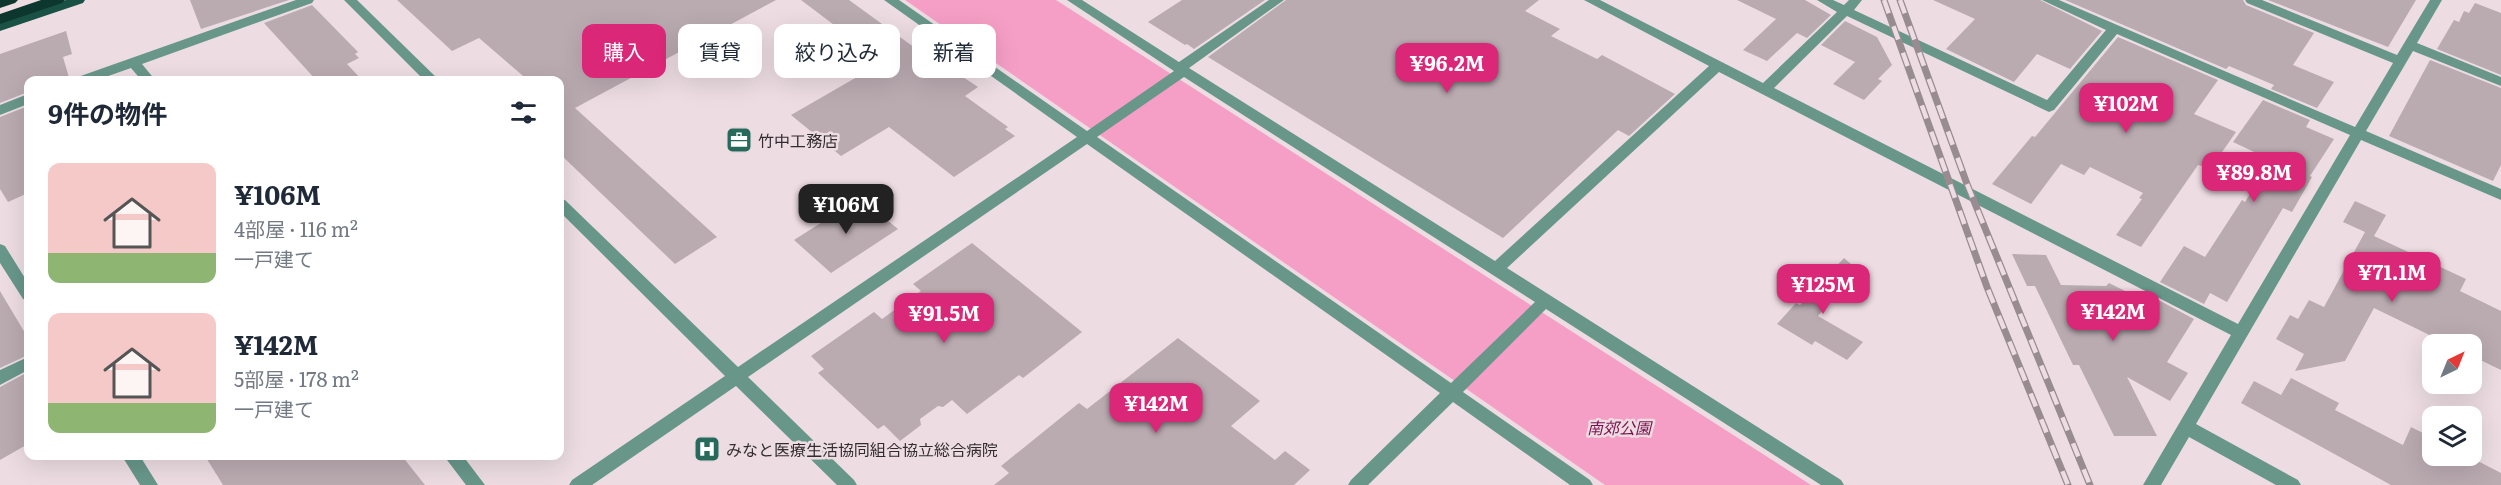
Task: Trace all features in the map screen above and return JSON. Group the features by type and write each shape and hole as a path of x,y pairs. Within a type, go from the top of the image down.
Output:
{"highway":[{"path":"0,3 10,0"},
{"path":"0,19 57,0"}],"main road":[{"path":"0,27 79,0"}],"street":[{"path":"94,76 308,0"},
{"path":"350,0 428,76"},
{"path":"890,0 1584,485"},
{"path":"1073,0 1835,485"},
{"path":"578,485 1086,138 1278,0"},
{"path":"1590,0 2241,333"},
{"path":"1823,0 2049,107 2114,29"},
{"path":"1765,89 1856,0"},
{"path":"2048,0 2501,195"},
{"path":"2252,0 2401,61"},
{"path":"2152,485 2435,0"},
{"path":"2410,45 2501,82"},
{"path":"134,62 145,76"},
{"path":"1496,269 1718,65"},
{"path":"0,110 24,101"},
{"path":"564,208 848,485"},
{"path":"0,250 24,289"},
{"path":"1357,485 1545,301"},
{"path":"0,378 24,365"},
{"path":"2186,427 2292,485"},
{"path":"133,460 149,485"},
{"path":"456,460 476,485"}],"green space":[{"name":"南郊公園","path":"905,0 1056,0 1811,485 1605,485 996,63 996,24 940,24"}],"building":[{"path":"190,0 289,0 201,29"},
{"path":"397,0 776,0 731,24 678,24 678,53 666,59 666,24 582,24 582,78 631,78 575,108 717,237 675,264 564,158 564,76 523,76 479,38 452,51"},
{"path":"801,0 849,0 882,24 833,24"},
{"path":"1182,0 1265,0 1194,49 1148,22"},
{"path":"1286,0 1539,0 1525,11 1560,29 1551,36 1597,59 1602,55 1675,94 1629,136 1618,130 1503,238 1208,57"},
{"path":"1737,0 1805,0 1831,15 1807,38 1797,33 1767,61 1743,50 1776,19"},
{"path":"1933,0 2040,0 2102,31 2070,69 2037,54 2014,82 1946,49 1975,19"},
{"path":"2065,0 2243,0 2246,5 2314,33 2293,65 2334,82 2317,108 2271,89 2274,85 2229,66 2226,69"},
{"path":"2268,0 2416,0 2388,47"},
{"path":"2475,3 2501,13 2501,75 2437,49 2454,20 2459,22 2464,11 2469,13"},
{"path":"312,5 358,52 355,54 359,58 347,64 358,76 312,76 264,23"},
{"path":"1845,21 1877,37 1892,65 1878,79 1882,81 1864,100 1833,84 1855,62 1821,45"},
{"path":"66,31 72,54 63,57 69,76 24,76 24,94 0,103 0,54"},
{"path":"900,37 912,46 912,78 964,78 978,87 965,96 1008,127 1005,129 1015,136 954,177 889,127 841,156 791,115 855,78 900,78"},
{"path":"2118,37 2218,80 2194,114 2236,132 2211,168 2198,165 2141,247 2116,235 2142,199 2139,198 2143,193 2090,167 2084,175 2061,164 2031,204 1992,184 2032,136 2035,137"},
{"path":"2430,60 2501,88 2501,165 2493,181 2389,136"},
{"path":"2263,100 2310,120 2306,127 2334,139 2310,176 2312,177 2292,212 2283,208 2227,302 2210,293 2204,304 2160,282 2184,246 2205,257 2242,200 2245,202 2271,160 2233,142"},
{"path":"24,108 24,195 8,202 0,189 0,117"},
{"path":"860,198 898,229 831,273 794,240"},
{"path":"2355,201 2386,215 2374,236 2466,279 2460,291 2501,311 2501,370 2482,361 2482,334 2427,334 2374,308 2345,361 2295,371 2304,354 2276,339 2290,315 2298,319 2309,300 2324,307 2365,232 2343,222"},
{"path":"972,243 1082,332 1023,378 1019,375 967,414 952,400 943,407 938,406 920,419 921,425 900,441 884,425 878,429 818,373 824,369 811,356 874,312 882,319 921,291 913,284"},
{"path":"2012,254 2046,255 2061,285 2106,286 2109,283 2147,302 2151,296 2194,319 2167,362 2188,373 2170,401 2127,377 2157,436 2114,436 2079,365 2073,365 2035,286 2027,286"},
{"path":"1844,258 1858,270 1818,316 1863,342 1847,360 1815,341 1812,345 1777,324 1796,303 1800,305"},
{"path":"0,291 24,331 24,357 0,368"},
{"path":"1178,338 1260,401 1231,426 1275,460 1285,451 1310,470 1294,485 994,485 1009,473 1001,466 1079,403 1087,409"},
{"path":"24,374 24,446 0,460 0,387"},
{"path":"2291,378 2339,403 2335,410 2403,445 2411,427 2422,432 2422,466 2482,466 2482,463 2501,473 2501,485 2391,485 2241,403 2254,381 2281,395"},
{"path":"207,460 405,460 425,485 223,485"}],"railway":[{"path":"1884,0 1987,287 2068,485"},
{"path":"1900,0 1967,184 2090,485"}],"place":[{"name":"竹中工務店","path":"739,140"},
{"name":"みなと医療生活協同組合協立総合病院","path":"707,449"}]}
